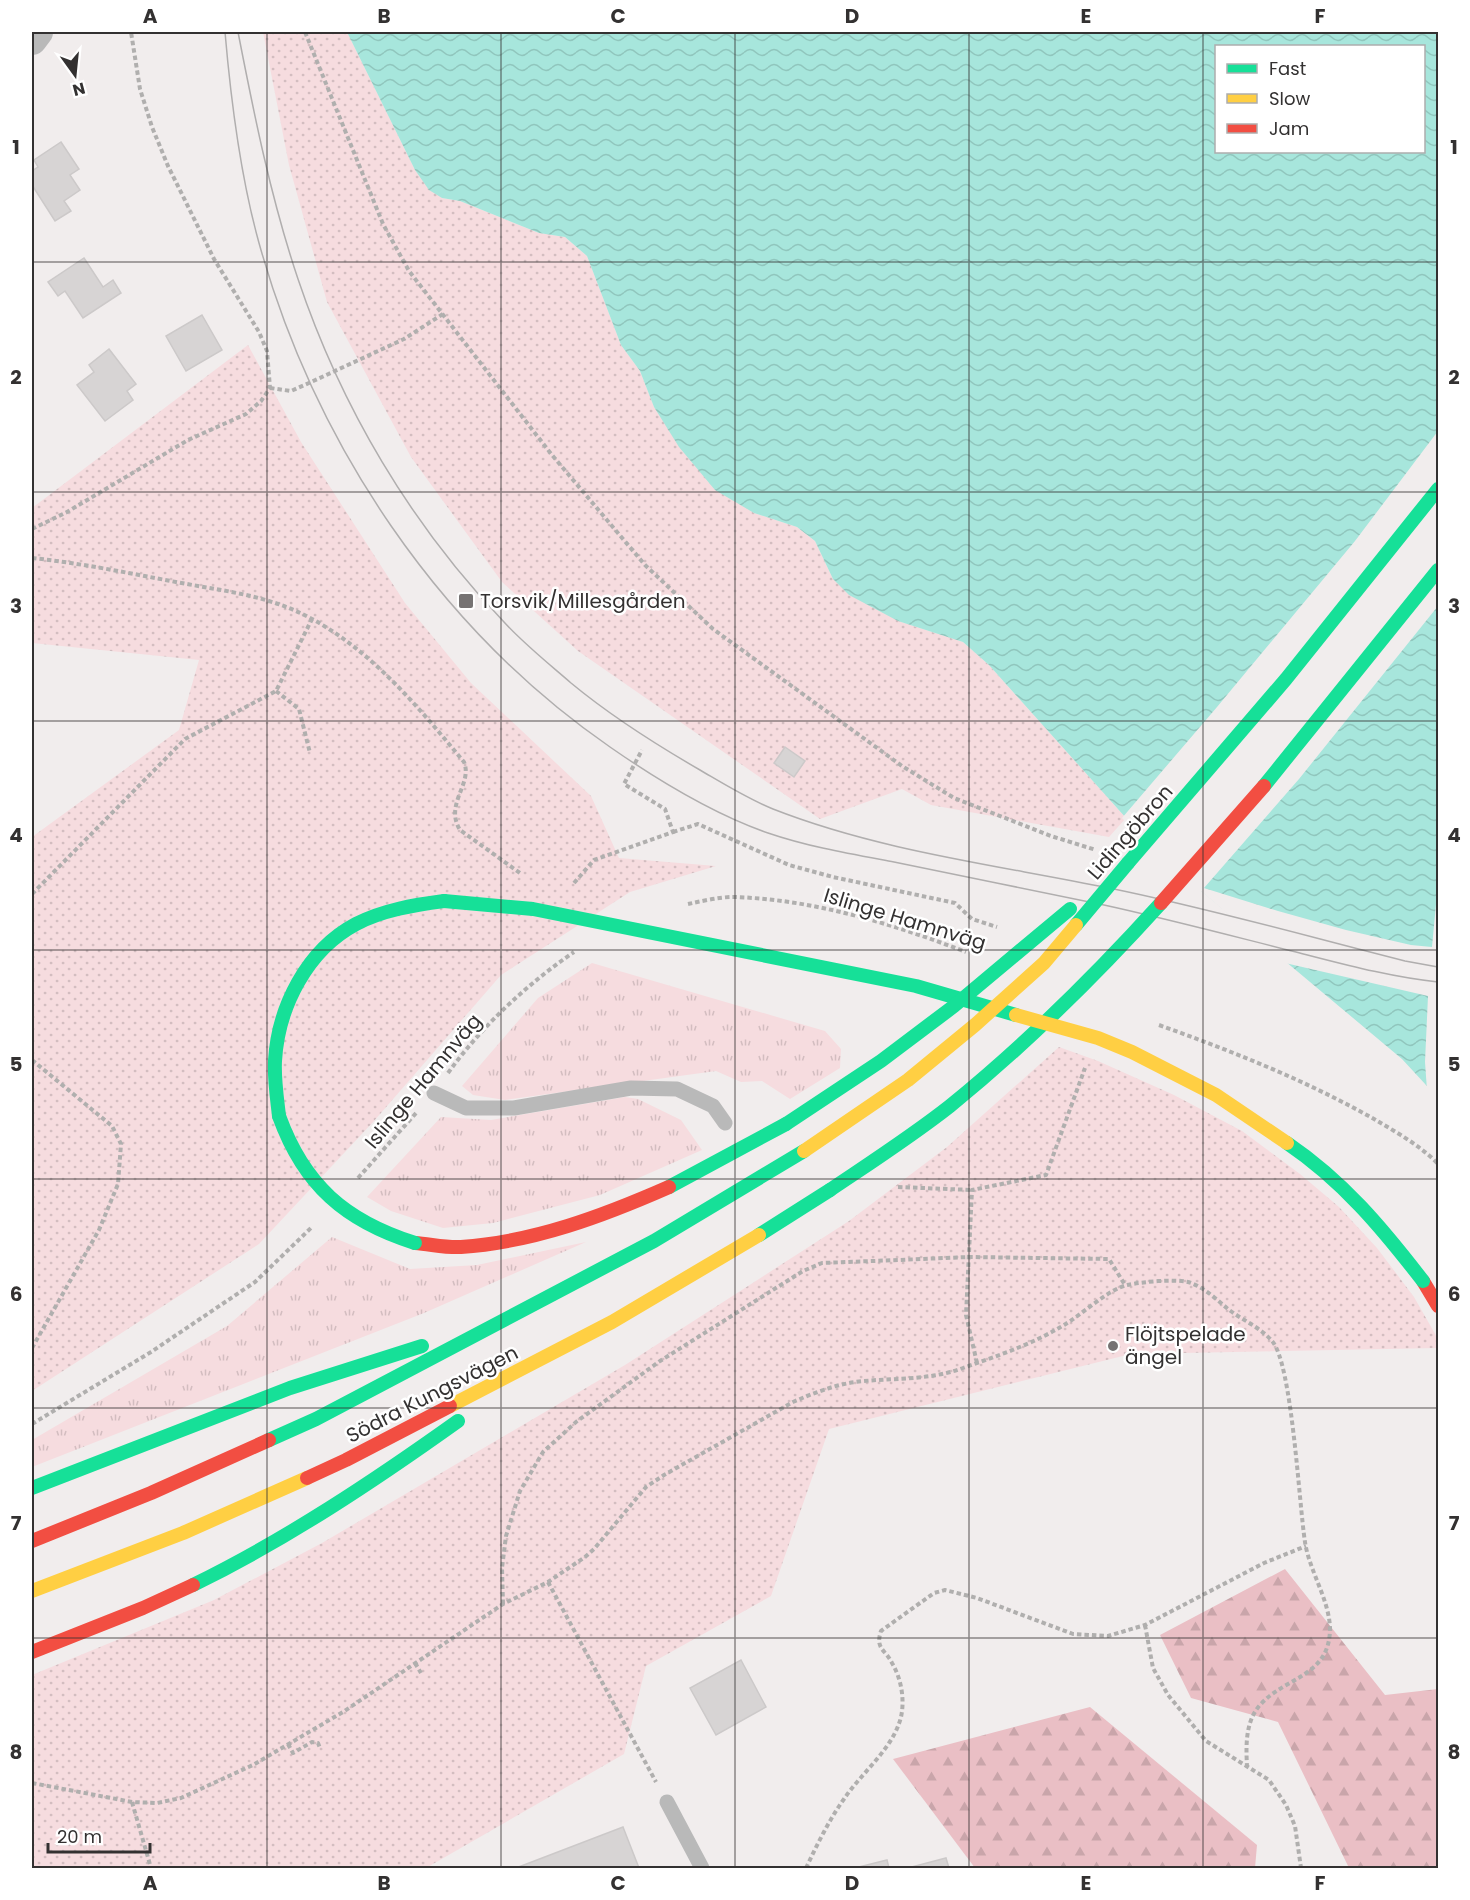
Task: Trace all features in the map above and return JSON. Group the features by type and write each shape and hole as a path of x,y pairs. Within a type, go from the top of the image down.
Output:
{"main road":[{"name":"Lidingöbron","path":"804,1151 908,1080 975,1026 1044,963 1214,765 1385,558 1438,489"},
{"name":"Södra Kungsvägen","path":"32,1591 183,1533 346,1460 546,1358 714,1263 896,1146 963,1094 1026,1040 1086,983 1282,766 1438,570"},
{"path":"1128,863 1015,954 954,1006 881,1061 786,1124 713,1166 654,1194 552,1231 501,1242 459,1247 415,1243 393,1238 372,1229 326,1195 297,1160 279,1116 275,1061 286,1006 314,957 334,937 358,922 411,904 444,901 533,909 916,987 1098,1038 1132,1052 1216,1095 1311,1159 1353,1196 1389,1237 1423,1281 1438,1306"},
{"name":"Södra Kungsvägen","path":"32,1541 151,1493 316,1419 654,1241 804,1151"},
{"path":"32,1488 290,1388 510,1318"},
{"path":"32,1652 160,1601 281,1539 389,1471 546,1358"}],"street":[{"path":"32,40 38,32"}],"lane":[{"path":"434,1093 466,1108 514,1108 631,1088 677,1089 713,1106 725,1123"},
{"path":"667,1802 702,1869"}],"path":[{"path":"32,529 67,512 188,440 246,414 261,401 270,388 267,351 259,332 214,258 168,166 152,127 140,89 131,32"},
{"path":"305,32 395,249 409,271 552,455 645,565 713,629 902,766 954,798 1051,836 1105,853"},
{"path":"270,388 291,391 404,339 443,314"},
{"path":"32,558 70,562 269,599 312,619 352,646 381,672 422,712 464,762 467,769 454,811 455,822 460,830 496,856"},
{"path":"32,894 185,739 276,691 312,619"},
{"path":"276,691 299,709 310,753"},
{"path":"642,750 624,784 665,809 673,832"},
{"path":"585,871 594,860 698,824 789,865 833,878 955,903 972,920 1006,929"},
{"name":"Islinge Hamnväg","path":"682,906 731,897 810,906 874,922 966,952"},
{"name":"Islinge Hamnväg","path":"355,1181 374,1163 506,1006 527,987 575,952"},
{"path":"1150,1021 1253,1060 1329,1093 1393,1130 1438,1164"},
{"path":"32,1060 112,1126 121,1144 118,1184 99,1230 32,1348"},
{"path":"977,1363 966,1315 972,1190 1046,1175 1082,1076"},
{"path":"32,1424 151,1352 246,1289 278,1262 310,1230"},
{"path":"503,1604 502,1568 506,1536 520,1491 543,1452 576,1422 660,1361 775,1288 813,1267 822,1263 969,1257 1108,1259 1125,1285"},
{"path":"32,1784 132,1802 158,1803 181,1798 253,1765 343,1712 503,1604 548,1582 594,1549 646,1487 793,1402 841,1384 927,1377 953,1372 1023,1345 1054,1330 1125,1285 1189,1281 1242,1320 1262,1331 1274,1342 1285,1377 1291,1412 1306,1546 1330,1627 1322,1661 1259,1706 1246,1739 1247,1767"},
{"path":"806,1869 843,1800 895,1736 902,1714 902,1696 895,1668 881,1649 878,1639 881,1631 924,1599 945,1590 977,1598 1073,1634 1108,1636 1145,1625 1264,1563 1306,1546"},
{"path":"548,1582 652,1775"},
{"path":"1145,1625 1153,1668 1168,1695 1206,1741 1269,1780 1286,1805 1295,1826 1301,1869"},
{"path":"415,1663 422,1673"},
{"path":"288,1744 293,1753 312,1742 318,1743 320,1748"},
{"path":"132,1802 151,1869"}],"green space":[{"path":"263,32 347,32 415,170 442,198 460,201 539,233 565,237 587,256 621,345 640,371 654,407 754,513 797,527 815,541 833,579 898,621 963,642 989,665 1126,818 1109,837 931,805 902,789 820,819 578,651 502,582 411,457 327,302 289,165"},
{"path":"248,345 301,442 405,603 471,683 591,796 619,858 716,866 630,892 501,975 374,1121 259,1244 32,1391 32,837 179,730 199,660 32,643 32,508"},
{"path":"592,963 825,1031 841,1049 840,1068 790,1099 762,1081 741,1082 716,1071 505,1100 473,1095 462,1086 538,998"},
{"path":"1059,1047 1098,1061 1174,1095 1242,1131 1300,1174 1339,1207 1377,1248 1414,1297 1438,1339 1438,1348 1131,1354 829,1429 771,1596 646,1666 624,1754 426,1868 32,1868 32,1675 214,1600 322,1543 625,1365 849,1221 947,1147"},
{"path":"625,1097 638,1099 681,1120 702,1150 600,1195 493,1223 443,1228 391,1211 367,1197 441,1117 491,1120"},
{"path":"332,1237 410,1269 477,1265 586,1242 424,1313 32,1467 32,1440 227,1326"},
{"path":"1285,1569 1385,1695 1438,1689 1438,1868 1349,1868 1278,1722 1191,1698 1160,1635"},
{"path":"1090,1707 1257,1845 1255,1868 975,1868 893,1759"}],"water":[{"path":"347,32 1438,32 1438,1098 1402,1059 1193,884 1126,818 989,665 963,642 898,621 849,595 833,579 815,541 797,527 754,513 715,490 679,447 654,407 640,371 621,345 587,256 565,237 539,233 460,201 442,198 429,190 415,170"}],"pier":[{"path":"1438,431 1438,606 1299,779 1204,888 1346,930 1411,945 1432,947 1438,883 1438,1101 1427,1090 1425,1062 1428,996 1285,963 1201,891 1199,893 1191,887 1122,818 1355,541"}],"building":[{"path":"61,142 79,169 70,175 80,190 64,201 71,211 55,221 32,185 32,171 38,167 34,160"},
{"path":"84,258 103,287 113,280 121,293 83,318 65,291 58,296 48,282"},
{"path":"202,315 222,350 186,371 166,336"},
{"path":"109,349 136,384 127,391 133,400 105,421 77,385 94,372 89,365"},
{"path":"785,747 805,761 794,777 774,763"},
{"path":"741,1660 766,1707 716,1735 690,1688"},
{"path":"623,1827 639,1868 516,1868"},
{"path":"946,1858 949,1868 908,1868"},
{"path":"887,1860 889,1868 855,1868"}],"tram line":[{"path":"225,32 237,138 252,217 283,317 313,390 349,459 391,526 438,588 490,646 548,699 610,747 667,784 727,816 783,838 830,850 1104,905 1367,970 1438,982"},
{"path":"238,32 264,156 288,249 315,327 358,418 409,505 470,585 520,638 586,695 650,740 736,791 754,801 814,824 939,856 1183,904 1405,961 1438,967"}],"traffic: fast":[{"path":"1128,863 1286,679 1438,489"},
{"path":"1264,786 1438,570"},
{"path":"1076,925 1128,863"},
{"path":"279,1116 275,1075 277,1041 289,1001 310,965 339,935 366,919 410,906 444,901"},
{"path":"444,901 533,909 916,986 1016,1015"},
{"path":"830,1190 921,1128 978,1083 1059,1009 1161,903"},
{"path":"786,1124 881,1061 954,1006 1070,909"},
{"path":"279,1116 301,1162 330,1197 368,1224 415,1243"},
{"path":"669,1187 786,1124"},
{"path":"1287,1143 1326,1173 1361,1206 1423,1281"},
{"path":"269,1440 316,1419 654,1241 804,1151"},
{"path":"759,1235 830,1190"},
{"path":"32,1488 290,1388 422,1346"},
{"path":"193,1585 296,1529 458,1421"}],"traffic: slow":[{"path":"804,1151 908,1080 975,1025 1044,963 1076,925"},
{"path":"1016,1015 1098,1038 1132,1052 1216,1095 1287,1143"},
{"path":"450,1406 612,1322 759,1235"},
{"path":"32,1591 183,1533 307,1478"}],"traffic: jam":[{"path":"1161,903 1264,786"},
{"path":"415,1243 461,1247 515,1240 568,1226 669,1187"},
{"path":"1423,1281 1438,1306"},
{"path":"307,1478 450,1406"},
{"path":"32,1541 151,1493 269,1440"},
{"path":"32,1652 143,1608 193,1585"}],"place":[{"name":"Torsvik/Millesgården","path":"466,601"},
{"name":"Flöjtspelade ängel","path":"1113,1346"}]}
